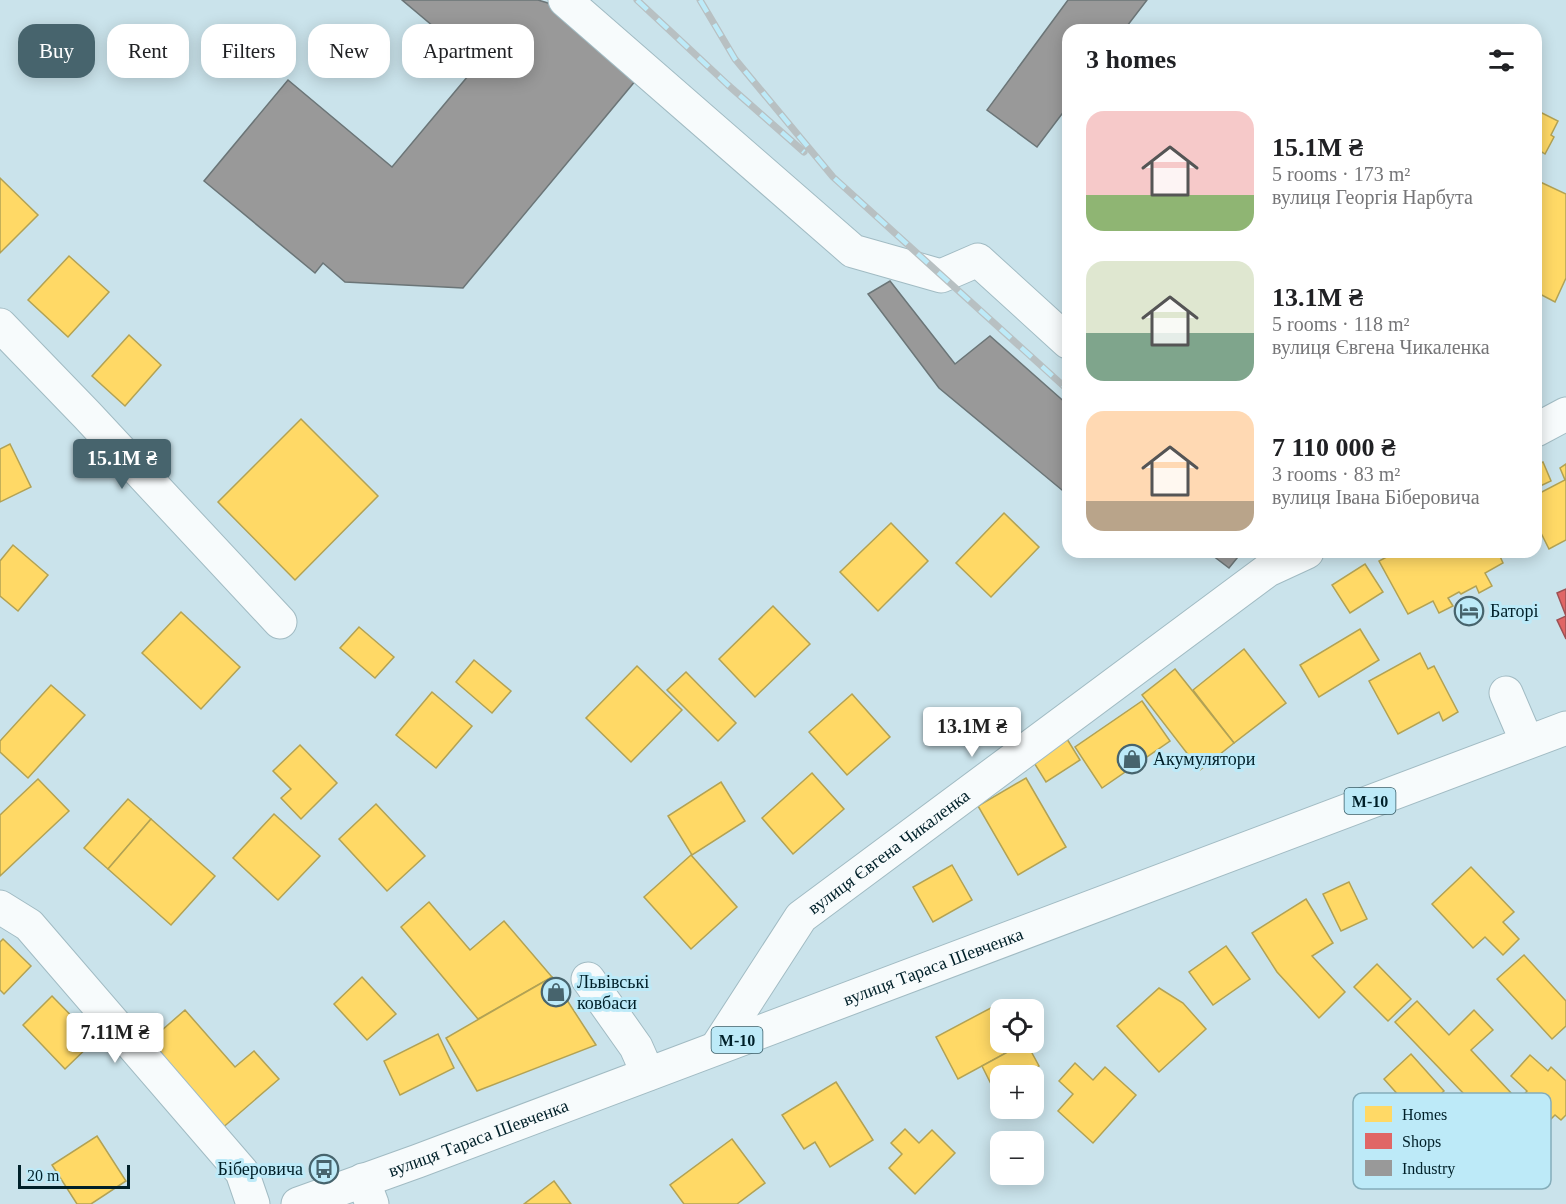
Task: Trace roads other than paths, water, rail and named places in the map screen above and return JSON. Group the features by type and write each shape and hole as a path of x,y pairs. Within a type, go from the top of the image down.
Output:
{"street":[{"path":"565,0 853,251 941,276 978,260 1062,337"},
{"path":"0,325 280,622"},
{"path":"1542,427 1566,414"},
{"name":"вулиця Євгена Чикаленка","path":"717,1047 801,917 1268,570 1292,558"},
{"path":"1506,693 1527,742"},
{"name":"вулиця Тараса Шевченка","path":"298,1204 367,1192 418,1161 1566,728"},
{"path":"0,907 29,926 235,1163 242,1172 254,1204"},
{"path":"588,979 636,1047 648,1074"}],"railway":[{"path":"637,0 804,152"},
{"path":"700,0 735,59 833,177 1062,385"}],"place":[{"name":"Баторі","path":"1469,611"},
{"name":"Акумулятори","path":"1132,759"},
{"name":"Львівські ковбаси","path":"556,992"},
{"name":"Біберовича","path":"324,1169"}]}
